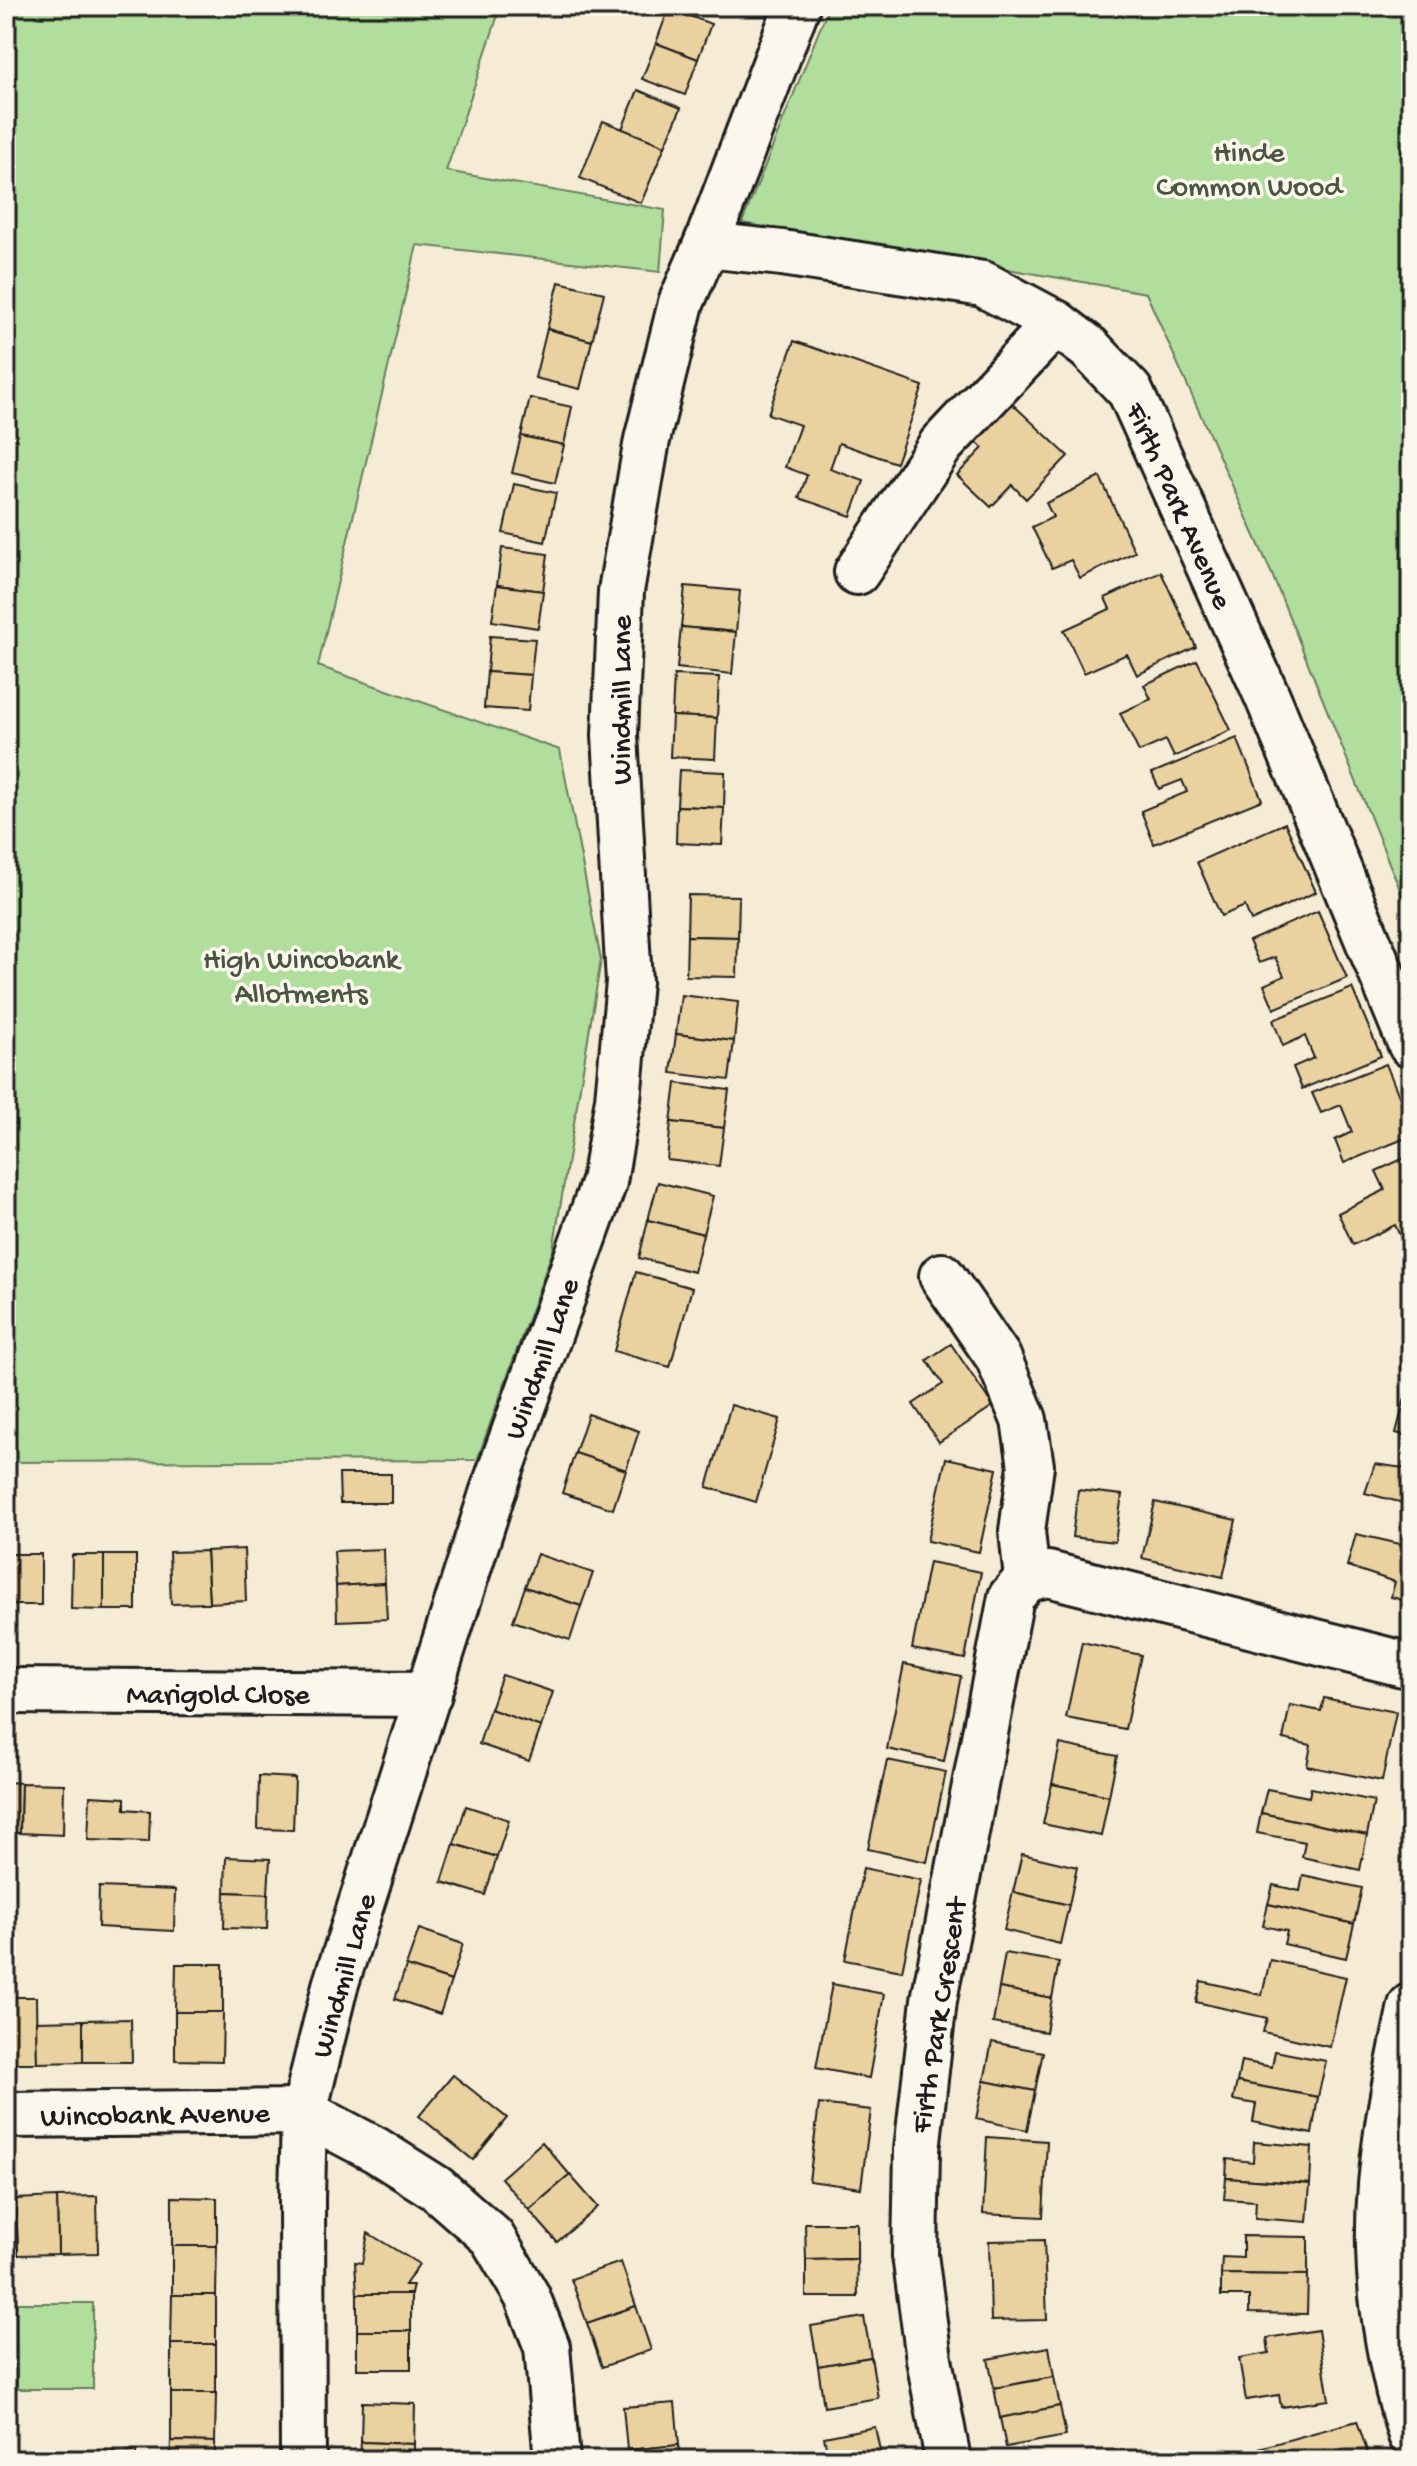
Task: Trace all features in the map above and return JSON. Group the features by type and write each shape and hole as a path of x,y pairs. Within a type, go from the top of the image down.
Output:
{"street":[{"name":"Windmill Lane","path":"303,2460 304,2112 335,1986 492,1494 604,1182 618,1099 629,982 615,735 621,591 650,425 681,303 797,6"},
{"name":"Firth Park Avenue","path":"706,245 782,253 983,284 1056,323 1089,348 1130,391 1268,698 1411,1045"},
{"path":"857,572 941,445 1056,323"},
{"path":"942,1276 998,1357 1024,1420 1031,1466 1022,1531 1027,1579 1048,1574 1411,1666"},
{"name":"Firth Park Crescent","path":"948,2460 929,2359 915,2255 917,2150 934,2000 1005,1628 1011,1597 1027,1579"},
{"name":"Marigold Close","path":"6,1691 429,1694"},
{"path":"1411,2006 1394,2082 1384,2156 1379,2247 1402,2408 1411,2435"},
{"path":"304,2112 376,2150 436,2188 492,2237 527,2296 547,2347 557,2460"},
{"name":"Wincobank Avenue","path":"6,2115 304,2112"}],"green space":[{"name":"High Wincobank Allotments","path":"6,6 501,6 446,171 665,210 660,272 417,245 318,666 560,750 601,960 553,1250 477,1460 6,1462"},
{"name":"Hinde Common Wood","path":"829,6 1411,6 1411,917 1271,572 1146,293 742,223"},
{"path":"16,2303 93,2303 93,2389 17,2389"}],"building":[{"path":"669,8 711,24 698,59 656,43"},
{"path":"656,43 698,59 685,95 642,79"},
{"path":"638,90 681,108 665,146 622,129"},
{"path":"603,121 665,146 641,203 580,178"},
{"path":"559,282 604,293 592,341 547,329"},
{"path":"547,329 592,341 580,389 535,378"},
{"path":"794,341 923,386 896,463 839,443 830,469 864,481 851,516 799,498 807,475 785,467 800,425 768,414"},
{"path":"530,398 572,407 564,445 521,436"},
{"path":"1007,399 1068,456 1026,499 1012,485 991,507 957,475 983,448 971,437"},
{"path":"521,436 564,445 555,483 512,473"},
{"path":"1100,477 1135,552 1080,578 1071,560 1052,568 1032,527 1053,517 1046,503"},
{"path":"514,484 556,493 545,542 503,533"},
{"path":"502,548 548,554 543,591 497,585"},
{"path":"1161,572 1196,647 1137,675 1127,654 1084,673 1064,630 1110,609 1105,598"},
{"path":"497,585 543,591 538,628 492,621"},
{"path":"685,586 740,591 736,632 681,627"},
{"path":"681,627 736,632 732,674 677,668"},
{"path":"490,636 535,639 531,675 487,672"},
{"path":"1197,660 1231,730 1174,757 1166,740 1139,752 1120,713 1151,699 1144,685"},
{"path":"487,672 531,675 528,711 484,708"},
{"path":"674,675 719,677 717,718 672,716"},
{"path":"672,716 717,718 715,759 670,757"},
{"path":"1237,738 1262,800 1154,844 1141,811 1187,792 1182,780 1159,789 1152,773"},
{"path":"679,770 725,772 724,808 677,806"},
{"path":"677,806 724,808 722,845 676,843"},
{"path":"1285,823 1316,892 1251,921 1245,906 1221,916 1197,862"},
{"path":"688,895 739,896 738,937 687,936"},
{"path":"1318,911 1347,978 1274,1009 1264,985 1284,976 1275,957 1259,963 1249,941"},
{"path":"687,936 738,937 737,977 686,976"},
{"path":"1352,988 1381,1056 1302,1089 1293,1067 1314,1058 1305,1036 1283,1046 1273,1020"},
{"path":"681,995 738,1002 734,1041 676,1034"},
{"path":"676,1034 734,1041 729,1080 671,1073"},
{"path":"1386,1064 1411,1126 1411,1136 1344,1163 1335,1140 1352,1132 1341,1105 1321,1113 1312,1093"},
{"path":"676,1083 729,1090 724,1128 671,1122"},
{"path":"671,1122 724,1128 719,1166 667,1160"},
{"path":"1411,1155 1411,1246 1406,1249 1395,1225 1353,1245 1338,1213 1385,1190 1376,1171"},
{"path":"658,1182 713,1196 703,1234 648,1220"},
{"path":"648,1220 703,1234 694,1272 639,1258"},
{"path":"636,1272 692,1288 670,1367 614,1351"},
{"path":"1404,1331 1411,1331 1411,1370 1402,1368"},
{"path":"951,1344 993,1406 939,1442 913,1404 943,1384 927,1360"},
{"path":"1406,1394 1411,1394 1411,1437 1396,1433"},
{"path":"731,1405 780,1419 756,1502 707,1487"},
{"path":"588,1414 639,1431 626,1470 575,1453"},
{"path":"575,1453 626,1470 613,1509 562,1493"},
{"path":"946,1458 997,1469 979,1552 927,1541"},
{"path":"1375,1464 1411,1469 1411,1505 1365,1493"},
{"path":"339,1474 391,1474 391,1503 340,1503"},
{"path":"1078,1490 1122,1495 1115,1542 1072,1537"},
{"path":"1155,1502 1236,1520 1223,1577 1142,1558"},
{"path":"1356,1534 1409,1546 1411,1539 1411,1602 1391,1597 1395,1582 1347,1566"},
{"path":"244,1549 246,1601 209,1603 206,1551"},
{"path":"384,1549 385,1583 336,1586 334,1551"},
{"path":"206,1551 209,1603 171,1604 169,1552"},
{"path":"7,1554 41,1554 41,1605 7,1605"},
{"path":"537,1554 593,1573 581,1606 525,1587"},
{"path":"72,1555 104,1555 104,1610 71,1609"},
{"path":"104,1555 136,1555 136,1610 104,1610"},
{"path":"929,1562 981,1572 965,1659 912,1649"},
{"path":"385,1583 387,1619 337,1621 336,1586"},
{"path":"525,1587 581,1606 570,1640 513,1621"},
{"path":"1082,1642 1141,1655 1125,1729 1066,1718"},
{"path":"904,1664 961,1676 944,1761 887,1749"},
{"path":"502,1675 553,1692 541,1727 490,1709"},
{"path":"1324,1698 1396,1712 1382,1781 1307,1766 1311,1745 1283,1739 1290,1705 1321,1711"},
{"path":"490,1709 541,1727 529,1761 479,1744"},
{"path":"1060,1744 1117,1756 1109,1796 1052,1784"},
{"path":"887,1760 946,1772 927,1862 868,1849"},
{"path":"259,1776 295,1778 293,1830 258,1829"},
{"path":"6,1782 21,1783 20,1833 6,1833"},
{"path":"21,1783 64,1784 63,1835 20,1833"},
{"path":"1052,1784 1109,1796 1101,1836 1043,1824"},
{"path":"1311,1788 1374,1801 1367,1835 1261,1813 1267,1789 1309,1797"},
{"path":"90,1796 125,1798 125,1809 150,1811 149,1842 88,1840"},
{"path":"466,1806 509,1820 497,1857 454,1844"},
{"path":"1261,1813 1367,1835 1360,1870 1302,1857 1305,1842 1257,1833"},
{"path":"454,1844 497,1857 485,1895 442,1882"},
{"path":"1022,1854 1077,1867 1069,1905 1013,1892"},
{"path":"226,1857 270,1859 268,1894 225,1892"},
{"path":"863,1868 921,1880 902,1971 845,1960"},
{"path":"1303,1875 1362,1888 1354,1924 1268,1904 1273,1885 1300,1891"},
{"path":"99,1887 175,1890 174,1931 98,1927"},
{"path":"225,1892 268,1894 267,1929 224,1928"},
{"path":"1013,1892 1069,1905 1060,1944 1004,1930"},
{"path":"1268,1904 1354,1924 1346,1958 1284,1944 1287,1931 1263,1926"},
{"path":"419,1929 463,1944 451,1981 406,1966"},
{"path":"1005,1953 1059,1962 1052,1998 999,1988"},
{"path":"1270,1960 1346,1977 1330,2047 1263,2032 1267,2018 1196,2002 1201,1981 1262,1995"},
{"path":"176,1964 223,1964 223,2012 175,2012"},
{"path":"406,1966 451,1981 440,2014 395,1999"},
{"path":"832,1984 884,1994 869,2078 816,2068"},
{"path":"999,1988 1052,1998 1046,2032 993,2023"},
{"path":"6,1997 36,1997 37,2063 6,2063"},
{"path":"175,2012 223,2012 222,2061 175,2060"},
{"path":"131,2019 132,2062 83,2062 83,2020"},
{"path":"83,2020 83,2062 37,2063 36,2021"},
{"path":"992,2042 1043,2052 1035,2091 984,2081"},
{"path":"1275,2051 1326,2061 1318,2097 1237,2082 1241,2061 1272,2067"},
{"path":"453,2075 507,2118 473,2160 419,2116"},
{"path":"984,2081 1035,2091 1027,2130 976,2119"},
{"path":"1237,2082 1318,2097 1312,2134 1253,2122 1256,2104 1233,2100"},
{"path":"819,2104 871,2110 861,2188 809,2181"},
{"path":"987,2137 1047,2141 1043,2217 983,2214"},
{"path":"542,2142 570,2175 529,2210 501,2178"},
{"path":"1254,2142 1312,2147 1310,2184 1226,2178 1227,2159 1253,2162"},
{"path":"570,2175 598,2207 557,2242 529,2210"},
{"path":"1226,2178 1310,2184 1307,2222 1255,2218 1256,2201 1224,2199"},
{"path":"97,2196 98,2253 58,2254 57,2197"},
{"path":"57,2197 58,2254 18,2255 16,2199"},
{"path":"172,2197 217,2198 217,2246 172,2246"},
{"path":"6,2199 16,2199 18,2255 6,2256"},
{"path":"805,2223 857,2223 857,2259 806,2260"},
{"path":"368,2233 419,2264 405,2285 413,2285 411,2294 357,2294 355,2262 362,2263"},
{"path":"1243,2236 1308,2237 1308,2275 1221,2274 1222,2257 1243,2258"},
{"path":"1044,2240 1047,2320 991,2321 989,2241"},
{"path":"172,2246 217,2246 216,2295 172,2295"},
{"path":"857,2259 858,2297 806,2297 806,2260"},
{"path":"621,2262 636,2306 587,2323 571,2279"},
{"path":"1221,2274 1308,2275 1307,2314 1249,2313 1249,2296 1221,2296"},
{"path":"357,2294 411,2294 411,2331 357,2331"},
{"path":"172,2295 216,2295 216,2344 171,2344"},
{"path":"636,2306 651,2350 602,2367 587,2323"},
{"path":"864,2317 871,2357 818,2366 811,2326"},
{"path":"1318,2330 1329,2400 1281,2407 1279,2395 1246,2400 1239,2358 1269,2353 1267,2338"},
{"path":"357,2331 411,2331 411,2369 357,2369"},
{"path":"171,2344 216,2344 216,2393 171,2393"},
{"path":"1049,2347 1054,2377 994,2388 988,2359"},
{"path":"871,2357 878,2398 824,2407 818,2366"},
{"path":"1054,2377 1060,2406 1000,2418 994,2388"},
{"path":"171,2393 216,2393 215,2442 171,2441"},
{"path":"362,2402 415,2404 414,2444 361,2442"},
{"path":"675,2403 679,2445 627,2450 623,2407"},
{"path":"1060,2406 1066,2436 1006,2447 1000,2418"},
{"path":"1357,2421 1370,2460 1264,2460 1259,2448"},
{"path":"875,2427 882,2460 829,2460 824,2437"},
{"path":"171,2441 215,2442 215,2460 170,2460"},
{"path":"361,2442 414,2444 414,2460 360,2460"},
{"path":"679,2445 680,2460 628,2460 627,2450"},
{"path":"136,2451 136,2460 49,2460 49,2452"},
{"path":"6,2452 49,2452 49,2460 6,2460"}]}
